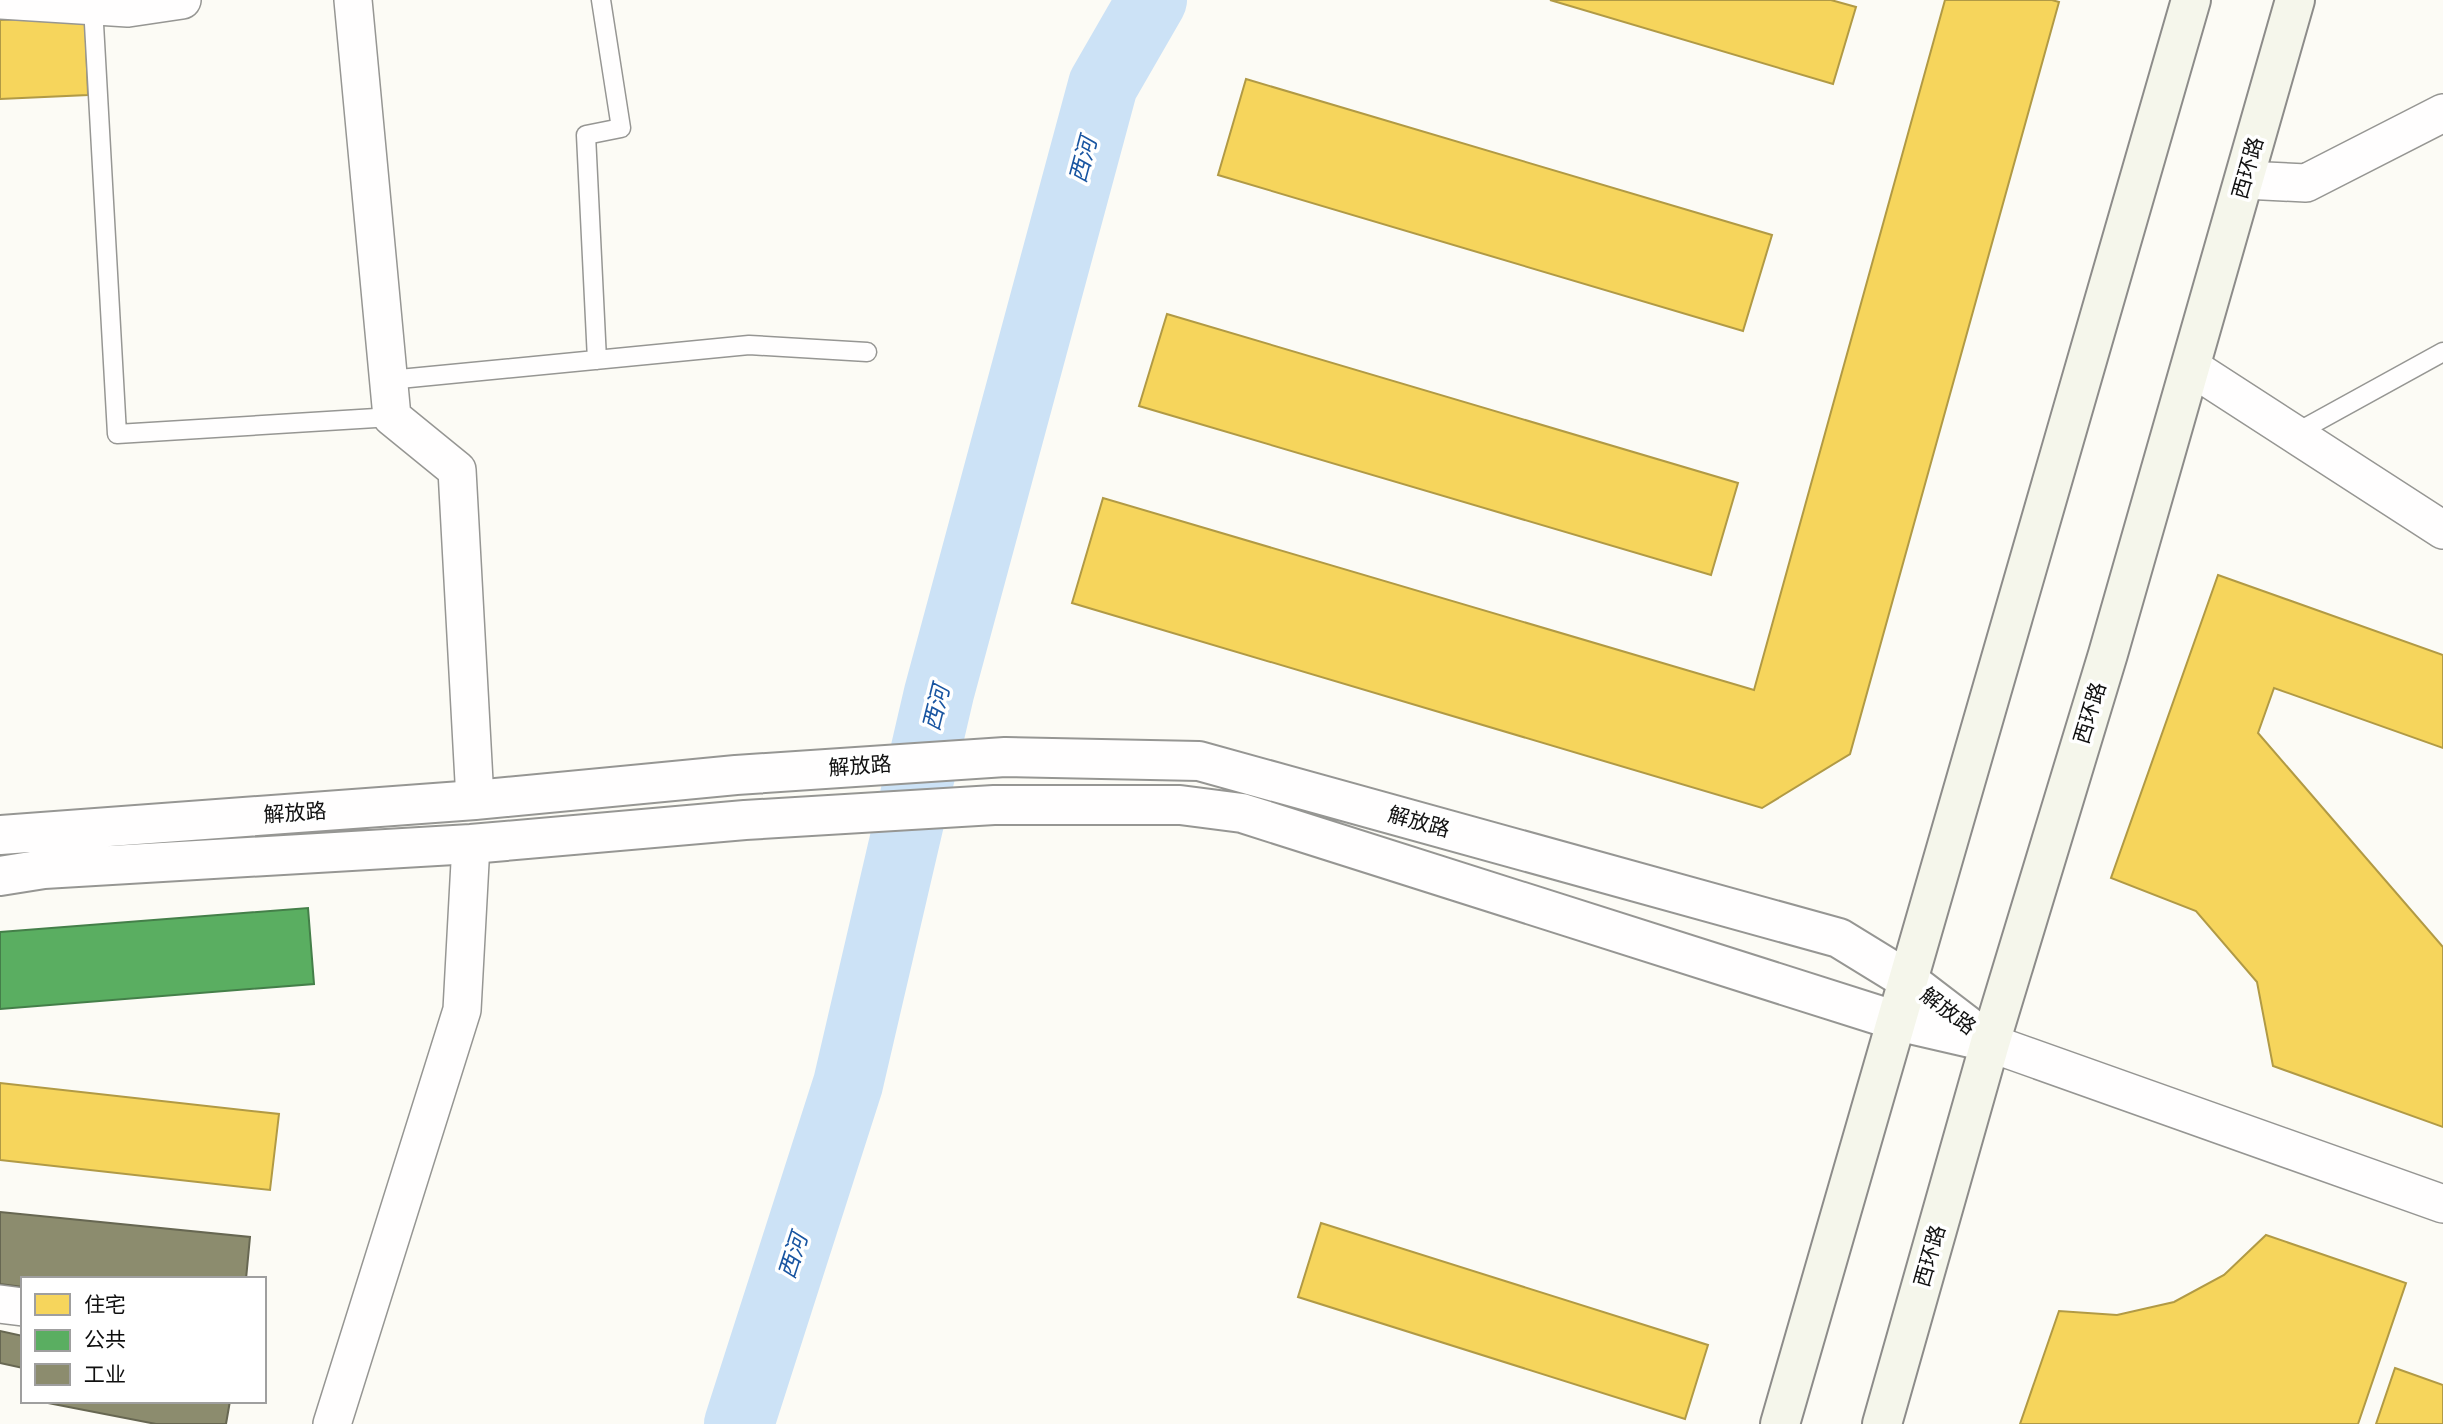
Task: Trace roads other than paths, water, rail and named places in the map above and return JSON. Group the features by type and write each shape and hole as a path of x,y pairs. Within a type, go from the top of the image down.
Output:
{"main road":[{"path":"1780,1424 2191,0"},
{"name":"西环路","path":"1882,1424 1990,1043 2108,654 2295,0"}],"street":[{"path":"0,0 128,8 182,0"},
{"path":"354,0 392,417 457,470 475,800"},
{"path":"2244,180 2306,183 2443,113"},
{"path":"2190,368 2443,530"},
{"name":"解放路","path":"0,835 475,800 736,775 1005,757 1199,761 1839,938 1909,981 1990,1043"},
{"name":"解放路","path":"0,876 44,869 471,844 745,820 994,805 1180,805 1242,813 1897,1021 1990,1043"},
{"path":"332,1424 462,1010 471,844"},
{"path":"1990,1043 2443,1204"},
{"path":"0,1304 21,1307"}],"lane":[{"path":"597,360 586,135 621,128 601,0"},
{"path":"93,6 117,434 392,417"},
{"path":"389,380 749,345 867,352"},
{"path":"2294,434 2443,352"}],"waterway":[{"name":"西河","path":"739,1424 848,1084 939,693 1103,85 1152,0"}]}
